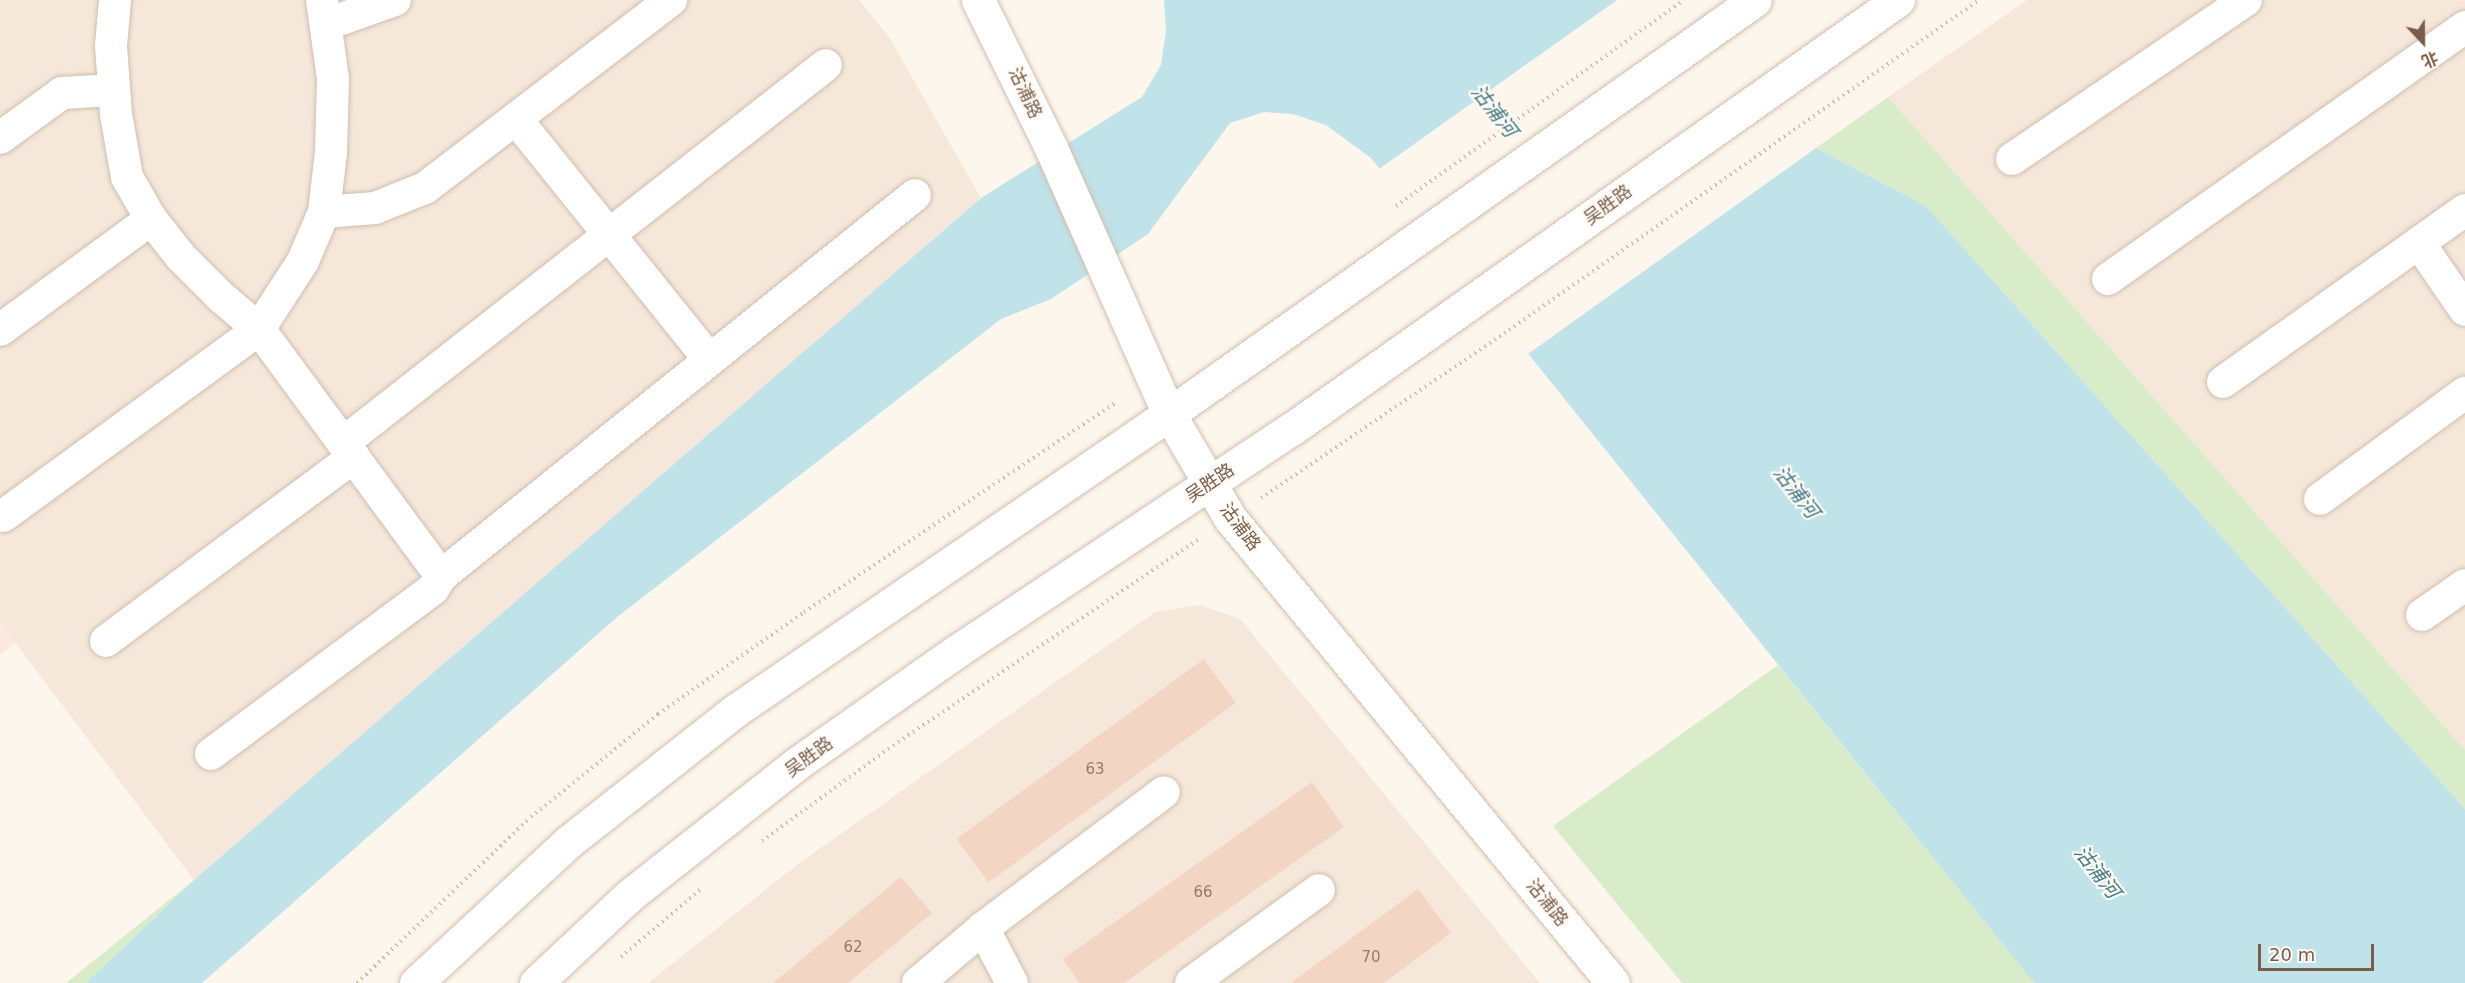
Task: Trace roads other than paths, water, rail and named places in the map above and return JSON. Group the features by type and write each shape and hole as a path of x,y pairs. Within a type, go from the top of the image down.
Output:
{"main road":[{"name":"沽浦路","path":"978,0 1051,147 1169,414 1230,518 1613,983"},
{"path":"416,983 567,843 736,710 1169,414 1755,0"},
{"name":"吴胜路","path":"536,983 630,895 799,762 957,651 1210,485 1898,0"}],"street":[{"path":"115,0 111,46 114,90 128,177 151,219 197,273 259,329 441,576"},
{"path":"3,516 259,329 303,261 324,212 331,152 333,79 325,12 396,0"},
{"path":"324,212 375,208 425,188 671,0"},
{"path":"2012,159 2246,0"},
{"path":"2108,279 2465,27"},
{"path":"106,641 348,450 609,235 826,65"},
{"path":"0,138 62,93 114,90"},
{"path":"516,119 710,360"},
{"path":"211,754 433,589 441,576 915,195"},
{"path":"2223,382 2465,210"},
{"path":"0,330 151,219"},
{"path":"2419,243 2462,299"},
{"path":"2320,499 2465,393"},
{"path":"2422,615 2465,585"},
{"path":"918,983 983,928 1164,792"},
{"path":"1191,983 1319,890"},
{"path":"983,928 1012,983"}],"water":[{"name":"沽浦河","path":"1164,0 1679,0 1816,148 1926,206 2465,809 2465,983 2034,983 1371,158 1326,125 1293,114 1264,112 1230,123 1148,234 1051,299 1001,319 616,618 202,983 86,983 194,880 981,198 1142,97 1161,65 1166,31"}]}
